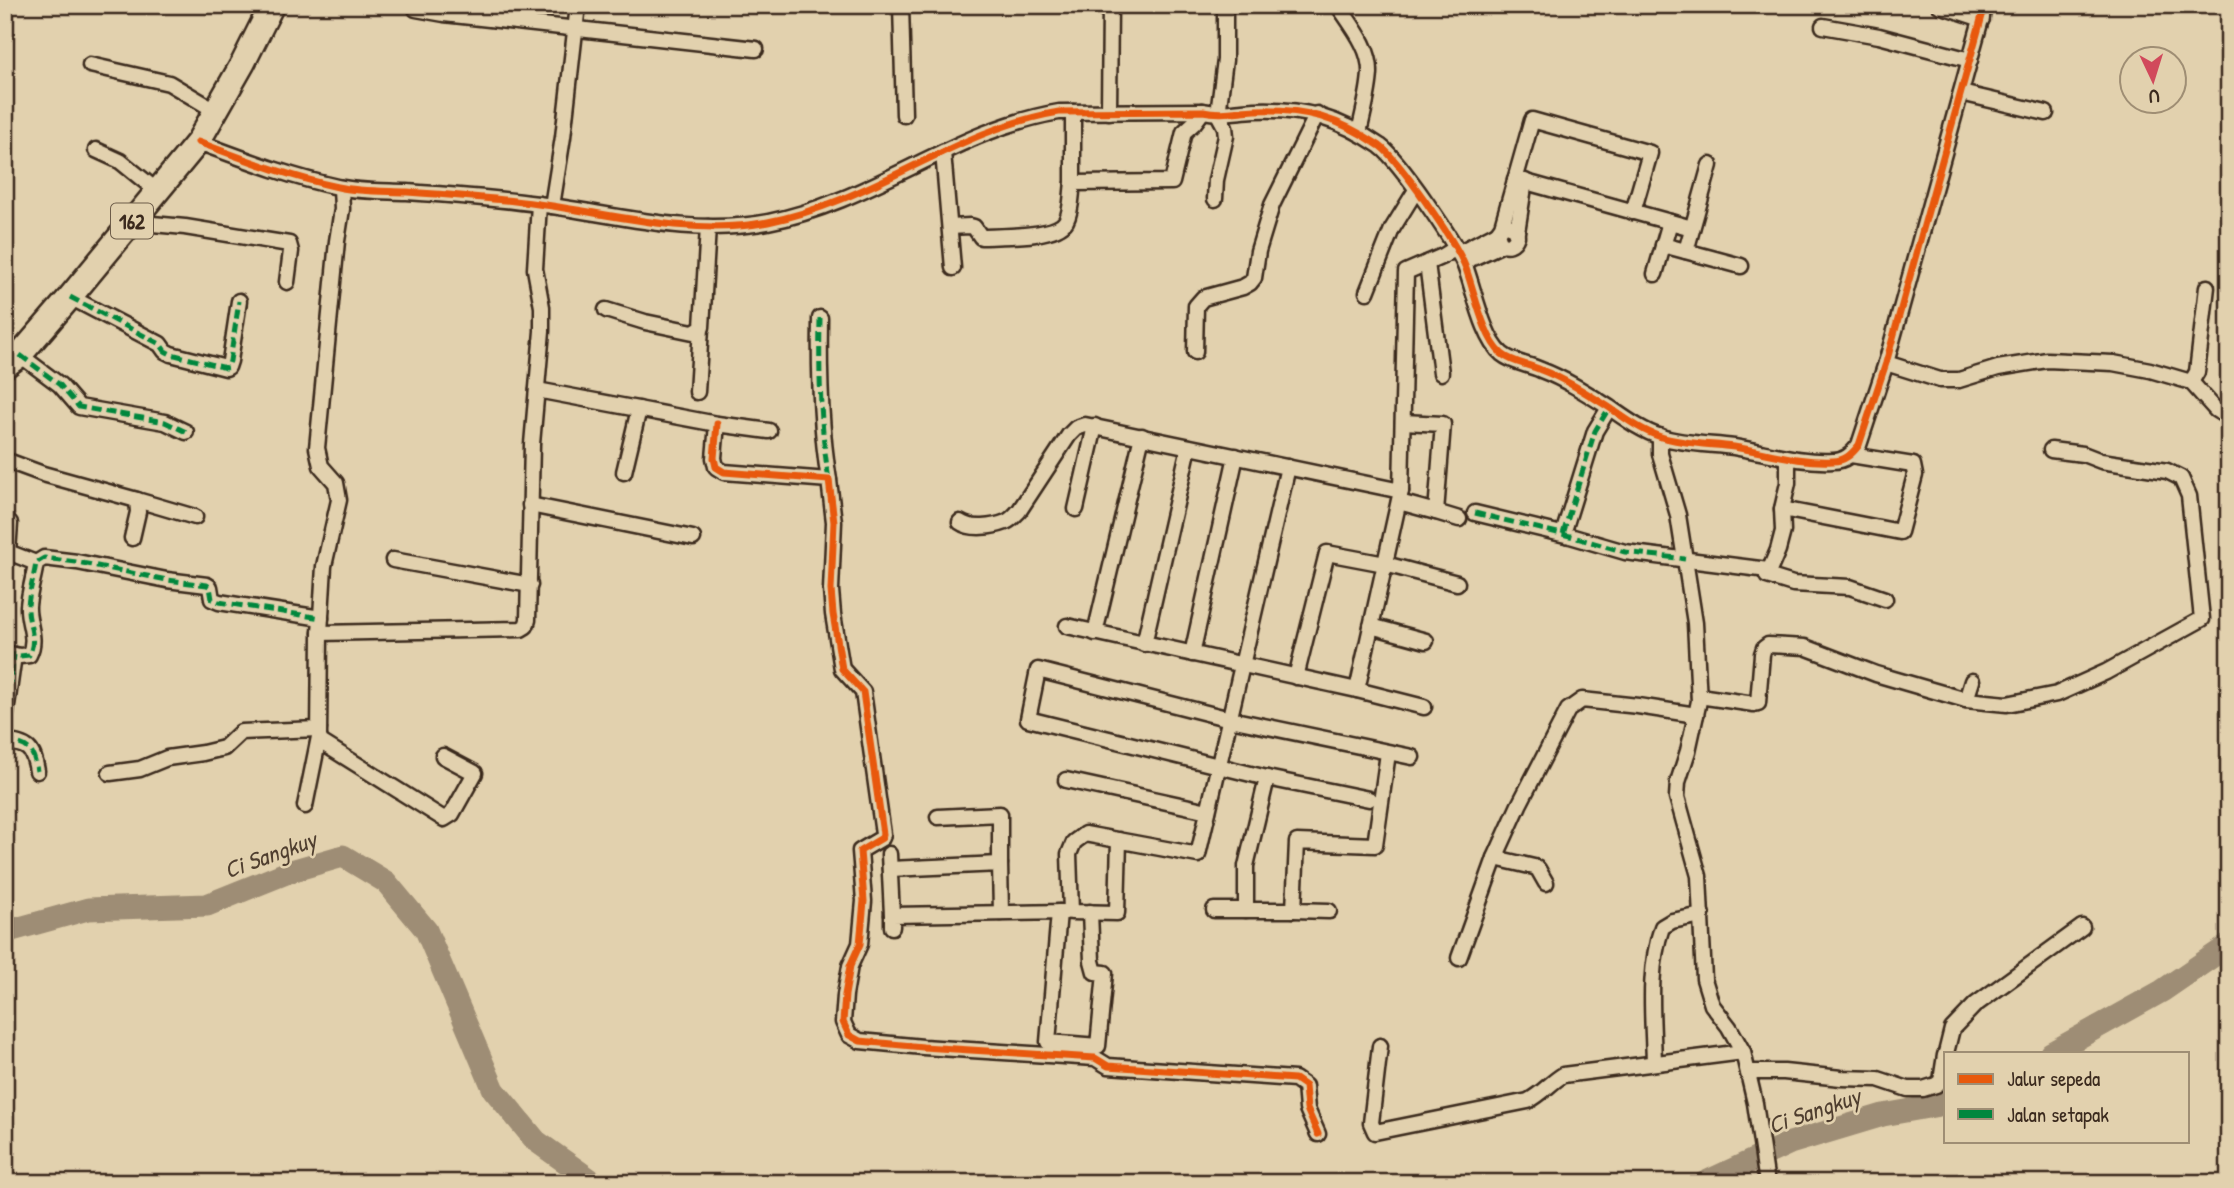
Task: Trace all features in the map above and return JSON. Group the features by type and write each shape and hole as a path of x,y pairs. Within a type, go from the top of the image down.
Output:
{"main road":[{"name":"162","path":"13,360 70,297 198,142 272,5"}],"street":[{"path":"415,5 416,9 424,12 756,49"},
{"path":"320,633 521,629 526,626 530,586 531,444 542,307 535,269 578,5"},
{"path":"901,5 904,115"},
{"path":"1109,112 1110,5"},
{"path":"1215,199 1216,180 1226,136 1225,127 1218,114 1225,60 1225,5"},
{"path":"1338,5 1357,32 1367,55 1370,71 1359,132"},
{"path":"198,142 286,173 341,188 468,196 545,205 676,227 708,228 769,222 834,202 873,187 943,152 1014,122 1037,116 1073,112 1203,111 1218,114 1256,110 1317,114 1359,132 1383,148 1396,162 1459,254 1484,325 1500,353 1561,379 1635,425 1660,436 1788,458 1833,461 1843,460 1859,445 1886,363 1983,12 1939,5"},
{"path":"1823,26 1879,36 1970,60"},
{"path":"90,65 169,83 216,111"},
{"path":"1961,93 2046,113"},
{"path":"1073,183 1172,182 1184,132 1203,111"},
{"path":"950,227 974,227 981,237 1054,230 1065,223 1070,209 1073,183 1073,112"},
{"path":"1195,352 1196,306 1203,298 1243,286 1254,278 1258,251 1272,205 1317,114"},
{"path":"1357,690 1400,496 1406,272 1459,254 1501,235 1520,180 1532,120 1650,153 1633,212"},
{"path":"96,150 120,161 157,191"},
{"path":"943,152 953,268"},
{"path":"1686,251 1710,165"},
{"path":"1520,180 1692,228"},
{"path":"1501,235 1508,245 1515,241 1520,180"},
{"path":"305,806 319,733 324,566 339,500 336,483 321,466 317,448 342,209 341,188"},
{"path":"1367,292 1392,229 1416,190"},
{"path":"131,222 185,227 289,244 291,251 288,282"},
{"path":"1655,274 1670,222"},
{"path":"697,392 708,228"},
{"path":"1663,245 1741,266"},
{"path":"1427,263 1441,373"},
{"path":"2191,382 2197,372 2207,287"},
{"path":"70,297 160,344 171,354 226,368 230,361 239,301"},
{"path":"606,310 693,332 701,328"},
{"path":"820,318 821,426 834,522 831,590 842,669 863,692 883,834 882,838 860,851 864,901 860,944 850,966 845,995 844,1022 849,1035 860,1041 923,1047 1095,1058 1113,1066 1295,1079 1305,1086 1307,1109 1318,1134"},
{"path":"13,360 60,385 79,407 165,422 186,432"},
{"path":"1886,363 1940,380 1959,380 2024,363 2075,360 2113,363 2191,382 2216,410 2229,418"},
{"path":"537,390 717,424 769,431"},
{"path":"1563,534 1595,431 1609,408"},
{"path":"624,472 639,409"},
{"path":"1403,422 1443,424 1436,512"},
{"path":"717,424 714,458 716,467 724,472 829,480"},
{"path":"960,522 967,527 1009,522 1069,435 1076,428 1085,425 1288,467 1400,496 1459,519"},
{"path":"1076,509 1095,426"},
{"path":"1096,633 1142,436"},
{"path":"1660,436 1660,454 1678,515 1695,623 1696,682 1699,696 1688,751 1678,782 1677,797 1699,876 1703,971 1707,993 1743,1052 1755,1103 1768,1182"},
{"path":"1144,644 1189,447"},
{"path":"1699,696 1758,703 1762,654 1768,645 1805,647 1876,674 1966,700 2007,704 2057,694 2106,673 2201,622 2189,496 2181,478 2167,471 2051,450"},
{"path":"1782,509 1900,532 1915,475 1913,466 1851,455"},
{"path":"1192,654 1236,456"},
{"path":"1788,458 1788,487 1782,509 1781,541 1767,576 1793,584 1846,586 1885,598"},
{"path":"5,460 43,474 195,517"},
{"path":"1090,912 1092,961 1095,972 1105,973 1098,1046 1048,1042 1065,912 1069,855 1074,842 1086,834 1198,855 1288,467"},
{"path":"132,538 138,512 137,500"},
{"path":"530,505 693,538"},
{"path":"1475,513 1625,552 1768,570"},
{"path":"5,518 10,523 8,552 36,563"},
{"path":"1296,677 1327,553 1385,564 1457,583"},
{"path":"5,719 9,654 25,656 31,652 32,628 27,609 36,563 44,558 167,580 196,582 209,586 211,598 219,602 321,618"},
{"path":"393,560 530,586"},
{"path":"1067,626 1424,707"},
{"path":"1371,626 1426,640"},
{"path":"1369,799 1267,778 1028,719 1038,670 1230,719 1412,757"},
{"path":"1966,700 1972,681"},
{"path":"1459,958 1495,858 1568,710 1582,700 1696,715"},
{"path":"110,773 140,769 167,758 224,748 241,733 319,733"},
{"path":"319,733 321,742 444,819 452,814 475,773 443,756"},
{"path":"5,741 32,750 37,771"},
{"path":"1294,909 1297,842 1375,845 1388,753"},
{"path":"1246,910 1246,866 1267,778"},
{"path":"1066,780 1208,811"},
{"path":"938,817 1000,814 1001,913"},
{"path":"1000,864 889,861 892,921 1001,913 1116,913 1119,840"},
{"path":"1495,858 1534,867 1546,883"},
{"path":"1214,909 1329,911"},
{"path":"1654,1063 1652,970 1658,938 1662,927 1672,921 1702,915"},
{"path":"1946,1052 1952,1029 1975,1005 2082,927"},
{"path":"1380,1046 1371,1123 1375,1132 1528,1101 1542,1094 1550,1083 1563,1074 1743,1052"},
{"path":"1748,1072 1784,1072 1878,1080 1908,1089 1923,1089 1941,1081 1944,1061"}],"waterway":[{"name":"Ci Sangkuy","path":"5,932 88,909 207,905 291,871 343,856 386,882 426,930 494,1090 536,1141 595,1183"},
{"name":"Ci Sangkuy","path":"2053,1052 2162,991 2229,945"},
{"name":"Ci Sangkuy","path":"1704,1183 1790,1143 1883,1115 1944,1104"}],"marked path":[{"path":"70,297 160,344 171,354 226,368 230,361 239,301"},
{"path":"820,318 821,399 829,480"},
{"path":"20,355 60,385 79,407 165,422 186,432"},
{"path":"1563,534 1595,431 1609,408"},
{"path":"1475,513 1625,552 1685,559"},
{"path":"5,653 29,655 32,649 29,601 36,563 44,558 207,585 210,587 212,599 219,602 321,618"},
{"path":"5,720 14,655"},
{"path":"5,741 28,748 34,757 37,771"}],"cycle path":[{"path":"198,142 285,173 346,189 505,200 681,226 710,227 768,222 806,212 843,199 985,134 1021,121 1059,112 1223,113 1273,110 1305,113 1335,122 1365,136 1380,146 1400,167 1460,255 1489,337 1506,357 1568,382 1634,424 1661,437 1796,459 1837,461 1848,456 1859,445 1886,363 1985,5"},
{"path":"717,424 714,458 716,467 724,472 829,480 834,522 831,590 833,614 842,669 863,692 883,834 882,838 860,851 864,901 860,944 850,966 845,995 843,1022 849,1035 860,1041 923,1047 1095,1058 1108,1066 1295,1079 1305,1086 1307,1109 1318,1134"}]}
